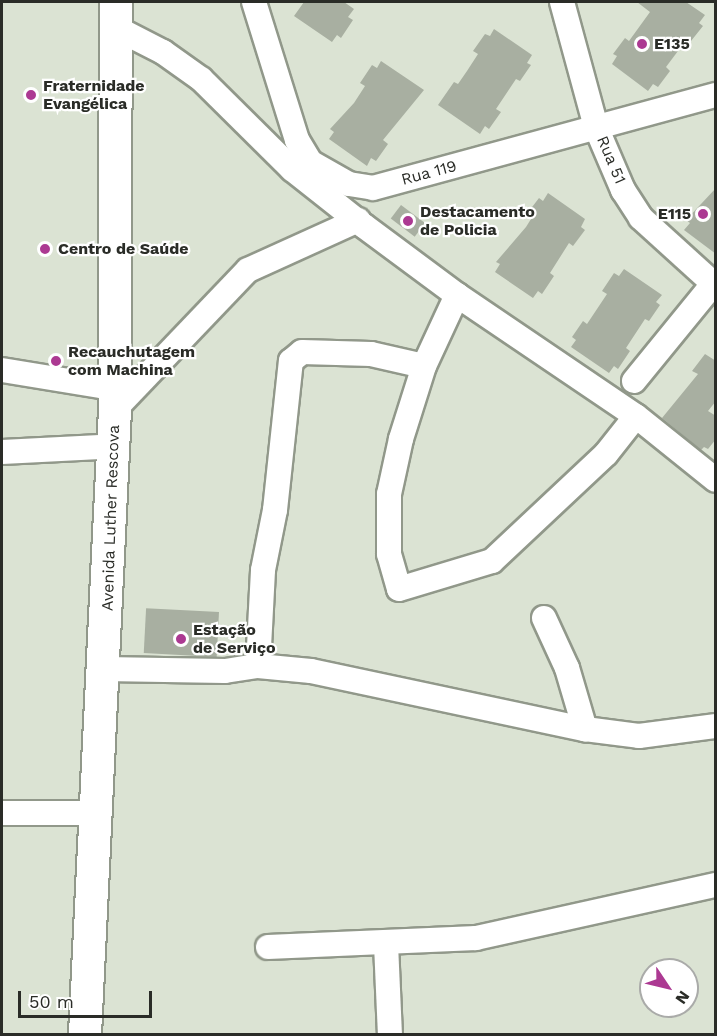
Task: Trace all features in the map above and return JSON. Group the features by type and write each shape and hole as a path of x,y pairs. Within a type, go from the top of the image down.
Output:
{"main road":[{"name":"Avenida Luther Rescova","path":"85,1035 104,669 112,10"},
{"name":"Avenida Luther Rescova","path":"72,1035 100,447 108,397"}],"street":[{"name":"Rua 119","path":"254,2 297,140 310,162 349,184 373,188 716,95"},
{"name":"Rua 51","path":"562,2 596,127 623,190 641,218 714,285"},
{"path":"112,10 163,52 201,79 292,169 456,295 636,416 716,480"},
{"path":"2,370 108,397 248,270 358,220"},
{"path":"634,381 714,285"},
{"path":"456,295 424,366 401,439 390,494 389,554 399,589 492,561 606,454 636,416"},
{"path":"258,666 263,570 275,510 291,361 302,352 371,354 424,366"},
{"path":"2,452 100,447"},
{"path":"544,618 567,668 585,729"},
{"path":"104,669 225,671 258,666 312,671 585,729 639,736 716,726"},
{"path":"2,813 82,813"},
{"path":"267,946 386,944 476,938 716,885"},
{"path":"386,944 390,1035"}],"building":[{"path":"304,2 344,2 354,9 348,17 353,20 341,38 337,35 332,42 294,16"},
{"name":"E135","path":"637,2 686,2 705,15 699,23 703,26 691,41 687,39 666,67 670,71 658,87 653,84 648,91 612,64 617,56 613,54 625,38 629,41 650,12"},
{"path":"494,29 532,55 527,63 531,65 520,81 516,79 496,109 501,112 489,129 485,126 480,134 438,105 454,82 458,84 467,71 478,54 473,51 485,34 490,36"},
{"path":"381,61 424,90 383,140 388,144 376,161 371,158 367,166 329,139 334,132 330,129 354,103 365,86 360,83 372,65 377,68"},
{"name":"E115","path":"716,188 716,254 684,230 690,223 686,220"},
{"path":"548,193 585,219 581,227 585,230 573,246 569,243 550,273 554,276 542,294 538,291 533,298 495,272 500,264 496,262 526,227 531,219 526,215 539,198 543,201"},
{"name":"Destacamento de Policia","path":"401,205 425,223 415,237 391,219"},
{"path":"624,269 662,295 656,302 660,305 649,321 645,319 626,348 630,351 618,369 614,366 609,373 571,347 576,340 572,337 583,321 587,324 607,294 602,291 614,273 619,276"},
{"path":"705,354 716,361 716,401 708,411 716,416 716,439 708,449 704,447 701,450 662,418 698,374 692,371"},
{"name":"Estação de Serviço","path":"146,608 219,612 217,657 144,653"}],"place":[{"name":"E135","path":"642,44"},
{"name":"Fraternidade Evangélica","path":"31,95"},
{"name":"E115","path":"703,214"},
{"name":"Destacamento de Policia","path":"408,221"},
{"name":"Centro de Saúde","path":"45,249"},
{"name":"Recauchutagem com Machina","path":"56,361"},
{"name":"Estação de Serviço","path":"181,639"}]}
